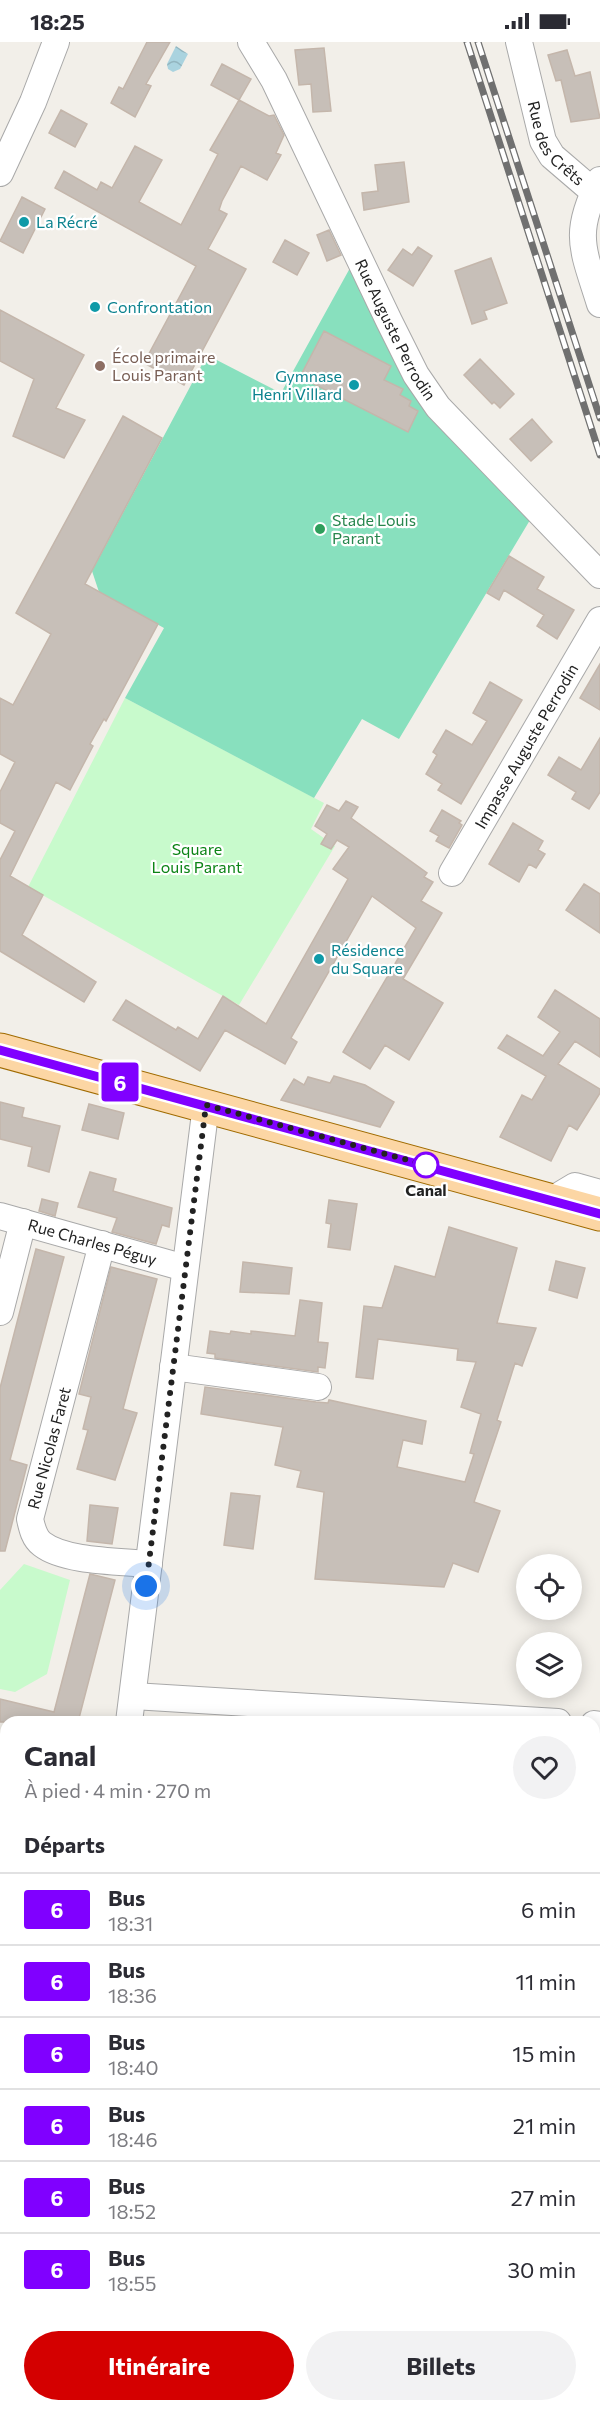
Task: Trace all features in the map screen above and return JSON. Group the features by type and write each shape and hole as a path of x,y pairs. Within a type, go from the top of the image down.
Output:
{"main road":[{"path":"0,1050 550,1201 597,1210"}],"street":[{"path":"0,173 33,102 56,42"},
{"name":"Rue Auguste Perrodin","path":"251,42 274,80 417,375 438,407 600,575"},
{"name":"Rue des Crêts","path":"519,42 543,141 552,156 597,186 583,220 582,249 600,304"},
{"name":"Impasse Auguste Perrodin","path":"452,873 600,620"},
{"path":"130,1716 206,1105"},
{"path":"0,1312 11,1219"},
{"name":"Rue Charles Péguy","path":"11,1219 185,1268"},
{"name":"Rue Nicolas Faret","path":"102,1244 30,1519 33,1533 42,1544 64,1553 149,1564"},
{"path":"173,1367 318,1387"},
{"path":"133,1696 460,1716"}],"green space":[{"name":"Stade Louis Parant","path":"350,268 530,520 399,739 362,719 314,798 125,698 164,628 99,592 92,571 207,355 281,393"},
{"name":"Square Louis Parant","path":"125,698 324,803 311,829 335,846 239,1005 28,887"},
{"path":"24,1564 70,1580 47,1674 15,1692 0,1689 0,1590"}],"water":[{"path":"176,46 188,54 180,69 173,72 168,69 167,64"}],"building":[{"path":"147,42 170,42 146,84 151,86 135,117 111,103 119,87 123,89"},
{"path":"324,48 331,111 313,112 311,84 299,85 295,50"},
{"path":"567,50 575,76 590,72 600,118 571,122 561,80 556,81 548,55"},
{"path":"222,64 251,79 239,100 211,85"},
{"path":"239,100 269,116 274,115 284,135 276,153 281,155 267,180 241,166 222,201 219,210 227,214 208,249 246,269 184,385 144,363 196,266 55,188 64,171 97,190 101,182 112,188 135,146 162,160 139,202 181,225 218,154 210,150"},
{"path":"61,110 87,124 75,147 49,133"},
{"path":"404,162 409,202 364,210 362,193 378,191 375,165"},
{"name":"La Récré","path":"22,197 45,209 23,253 0,241"},
{"path":"329,230 341,255 327,261 317,235"},
{"path":"285,240 309,253 297,275 273,262"},
{"path":"418,247 432,256 413,286 388,270 403,249 412,255"},
{"path":"491,258 507,303 484,311 487,319 472,324 455,271"},
{"path":"0,310 84,355 56,408 85,420 64,458 13,436 34,379 0,361"},
{"name":"Gymnase Henri Villard","path":"324,331 391,366 384,380 403,389 400,395 411,401 409,406 418,411 408,432 300,377"},
{"path":"480,359 514,394 500,408 494,402 492,404 464,375"},
{"path":"123,416 162,438 85,584 158,624 106,721 104,719 90,744 93,746 70,790 56,782 10,876 43,895 22,935 96,982 84,1002 0,951 0,860 15,831 0,823 0,792 15,762 0,754 0,698 13,705 51,634 16,613"},
{"path":"532,419 552,442 531,461 510,439"},
{"path":"509,556 544,577 537,589 574,610 557,639 537,626 544,615 504,590 499,600 487,593"},
{"path":"600,664 600,710 580,698"},
{"path":"490,682 522,700 461,804 438,790 442,784 426,774 437,755 433,752 446,730 472,745 487,721 473,713"},
{"path":"600,738 600,792 589,809 572,799 576,792 548,775 559,757 581,770"},
{"path":"346,801 358,807 351,818 427,873 424,877 433,882 421,901 442,913 403,979 443,1003 409,1060 385,1045 370,1069 343,1052 416,928 372,896 291,1038 297,1042 285,1064 225,1030 200,1071 113,1020 126,1000 176,1030 178,1027 198,1039 223,996 266,1024 348,879 333,869 349,847 337,840 331,849 321,844 327,834 315,826 327,805 339,811"},
{"path":"442,810 461,821 459,823 462,825 449,848 436,841 439,836 430,831"},
{"path":"513,823 543,841 538,850 545,854 536,868 529,864 519,882 489,864"},
{"path":"584,884 600,894 600,933 566,910"},
{"path":"555,990 600,1019 600,1057 575,1041 558,1064 600,1089 600,1093 577,1130 569,1125 551,1161 500,1137 522,1095 532,1100 546,1076 498,1048 507,1035 543,1056 560,1032 538,1017"},
{"path":"334,1076 365,1085 394,1102 380,1127 281,1100 294,1079 304,1085 308,1077 330,1083"},
{"path":"0,1102 24,1108 22,1117 60,1126 49,1172 28,1166 32,1147 0,1139"},
{"path":"89,1104 124,1113 118,1139 82,1130"},
{"path":"90,1172 116,1179 113,1191 172,1208 169,1227 162,1225 156,1244 112,1232 117,1218 78,1207"},
{"path":"42,1199 58,1203 55,1216 39,1211"},
{"path":"329,1200 357,1204 350,1250 328,1247 331,1224 326,1223"},
{"path":"449,1227 517,1248 497,1323 536,1328 522,1366 515,1363 497,1420 501,1422 474,1502 500,1511 478,1572 453,1563 444,1587 315,1579 324,1492 297,1487 301,1471 275,1465 283,1427 201,1414 205,1387 316,1402 328,1403 329,1400 426,1421 422,1444 403,1440 397,1467 465,1482 474,1454 470,1453 481,1414 461,1407 476,1362 457,1360 458,1349 378,1339 373,1379 356,1377 364,1306 382,1308 395,1266 435,1277"},
{"path":"36,1249 64,1257 10,1460 27,1465 5,1551 0,1551 0,1388"},
{"path":"556,1261 585,1268 577,1298 549,1290"},
{"path":"243,1262 292,1268 289,1294 240,1292"},
{"path":"111,1267 157,1279 123,1409 137,1413 115,1480 77,1469 88,1430 83,1429 91,1397 79,1394"},
{"path":"300,1300 322,1303 318,1342 328,1343 325,1368 318,1367 318,1372 215,1358 215,1354 207,1353 210,1331 251,1334 251,1331 295,1336"},
{"path":"231,1493 260,1496 253,1549 224,1545"},
{"path":"90,1505 118,1508 112,1544 87,1541"},
{"path":"90,1574 115,1580 80,1716 0,1716 0,1699 54,1712"}],"railway":[{"path":"467,42 600,455"},
{"path":"478,42 600,418"}],"bus line":[{"name":"6","path":"0,1050 600,1214"}],"place":[{"name":"La Récré","path":"24,222"},
{"name":"Confrontation","path":"95,307"},
{"name":"École primaire Louis Parant","path":"100,366"},
{"name":"Gymnase Henri Villard","path":"354,385"},
{"name":"Stade Louis Parant","path":"320,529"},
{"name":"Résidence du Square","path":"319,959"},
{"name":"Canal","path":"426,1165"}],"route":[{"path":"146,1586 206,1105 426,1165"}]}
